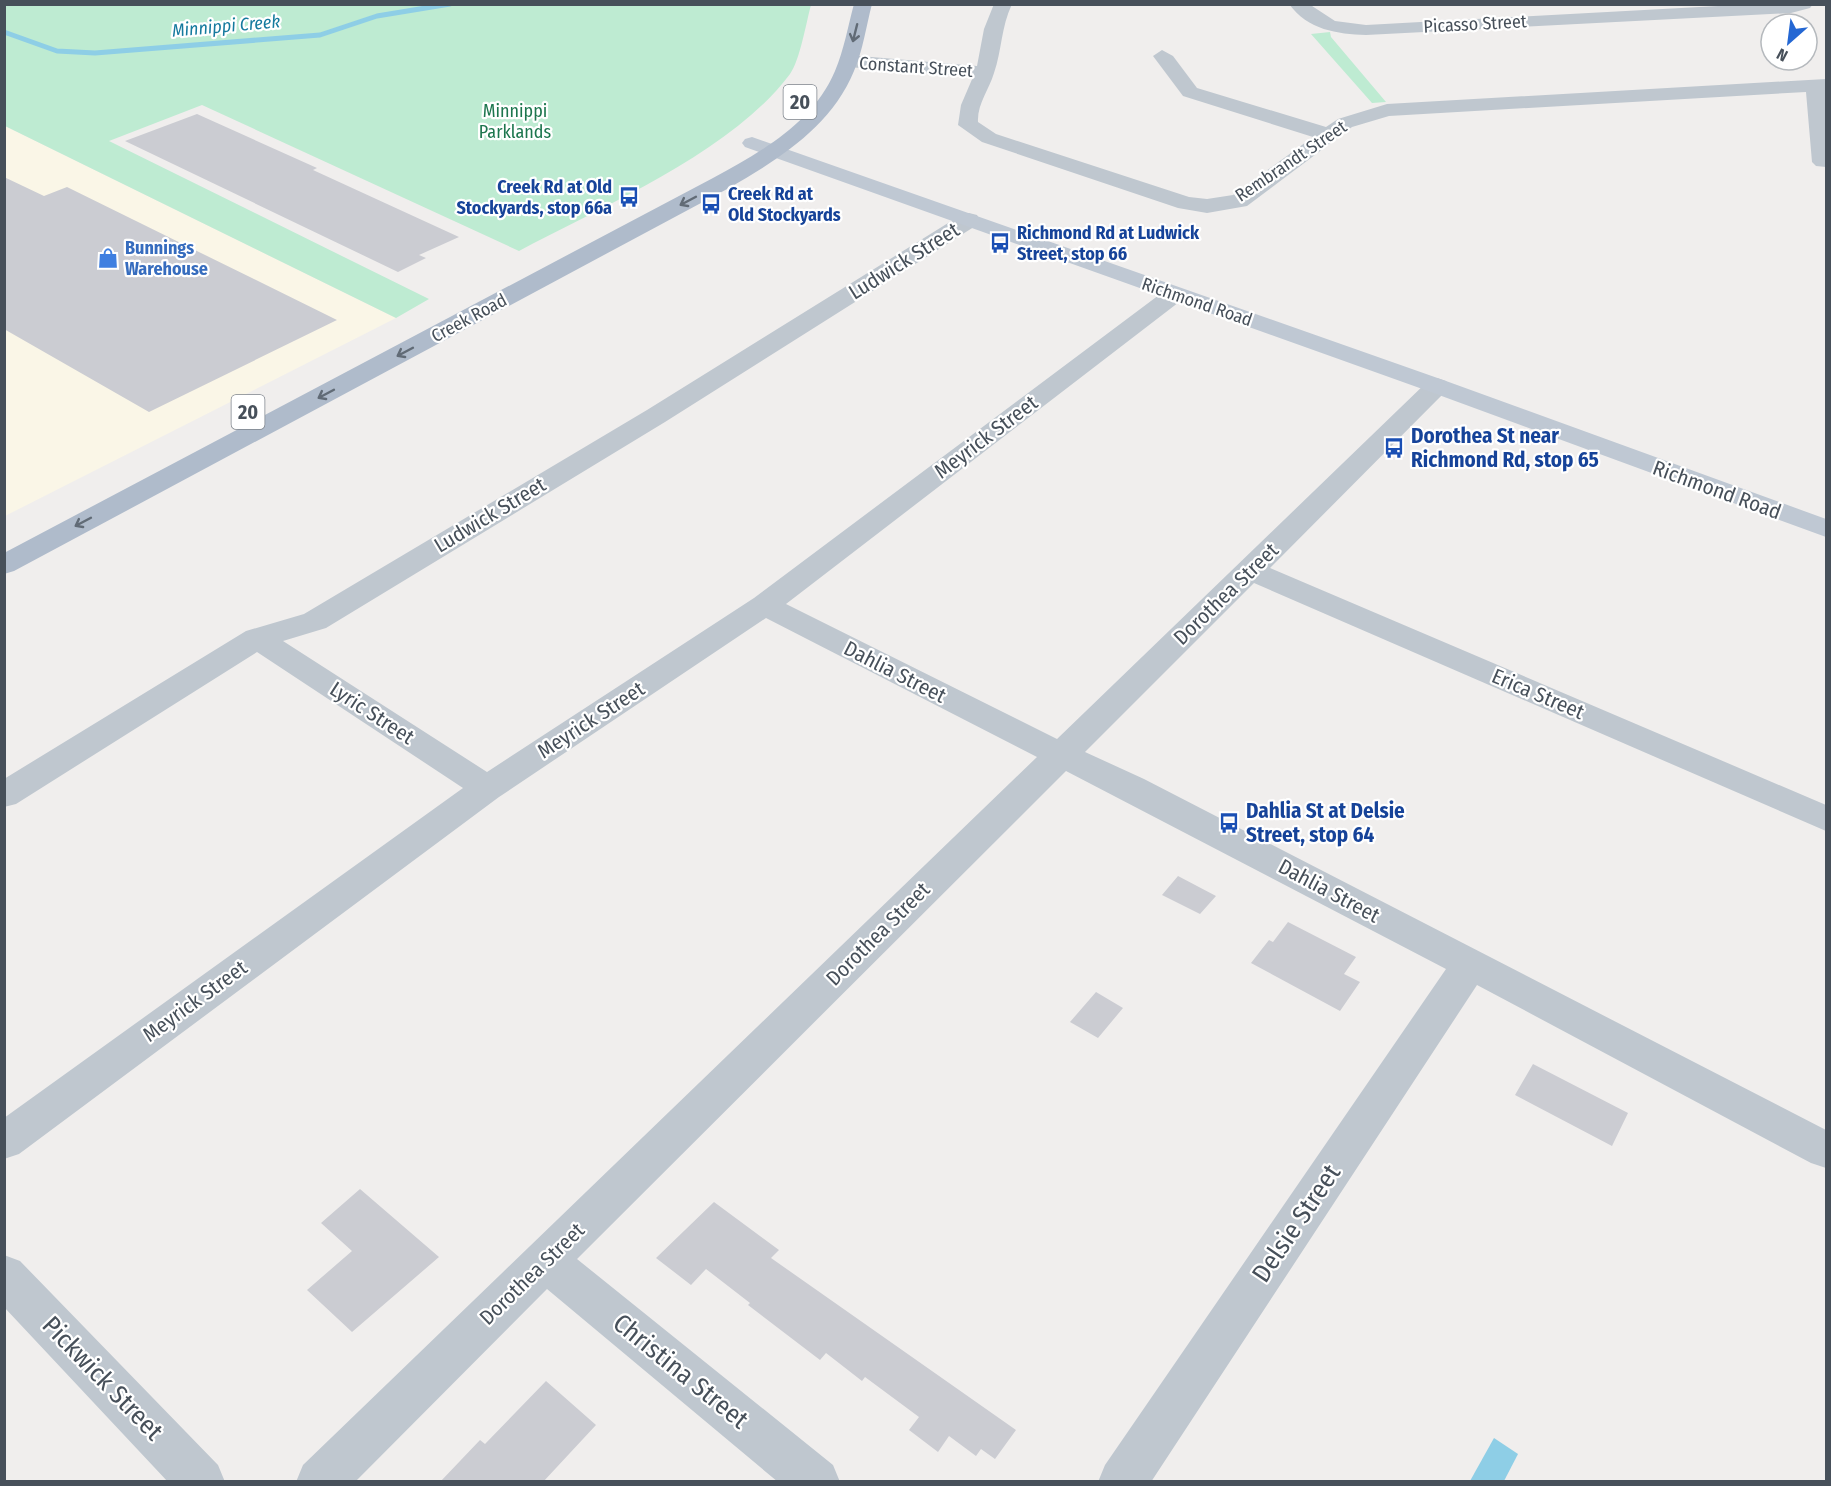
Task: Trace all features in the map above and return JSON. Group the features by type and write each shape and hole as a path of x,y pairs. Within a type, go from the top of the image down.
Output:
{"main road":[{"name":"Creek Road","path":"4,539 503,280 821,110 838,86 848,61 862,4"},
{"name":"Creek Road","path":"4,565 721,183 766,141"},
{"name":"Richmond Road","path":"766,141 969,220 1437,386 1827,529"},
{"name":"Richmond Road","path":"1608,449 1673,465 1827,514"}],"street":[{"name":"Rembrandt Street","path":"1003,4 995,18 985,72 966,115 968,125 975,132 1207,206 1239,201 1345,123 1388,110 1821,85"},
{"name":"Picasso Street","path":"1298,4 1311,19 1320,24 1366,30 1791,8 1804,4"},
{"path":"1162,56 1172,62 1182,85 1190,92 1329,135"},
{"name":"Constant Street","path":"848,61 985,72"},
{"path":"1821,85 1823,162"},
{"name":"Ludwick Street","path":"4,795 257,638 315,621 656,416 969,220"},
{"name":"Meyrick Street","path":"4,1141 487,788 765,605 1175,294"},
{"name":"Dorothea Street","path":"320,1482 1437,386"},
{"name":"Erica Street","path":"1250,570 1827,819"},
{"name":"Dahlia Street","path":"765,605 1059,755 1132,788 1827,1150"},
{"name":"Lyric Street","path":"257,638 487,788"},
{"name":"Delsie Street","path":"1122,1482 1470,965"},
{"name":"Christina Street","path":"546,1261 816,1482"},
{"name":"Pickwick Street","path":"4,1275 201,1482"}],"shaded area":[{"path":"5,126 396,318 5,516"}],"green space":[{"name":"Minnippi Parklands","path":"4,5 811,5 794,68 765,102 735,128 664,175 519,251 202,105 109,141 429,299 396,318 5,126"},
{"path":"1330,32 1331,37 1386,102 1372,103 1311,34"}],"water":[{"path":"1494,1438 1518,1454 1504,1481 1470,1481"}],"building":[{"path":"197,114 317,168 313,170 459,237 419,255 426,258 398,272 125,141"},
{"name":"Bunnings Warehouse","path":"4,177 44,196 67,187 337,320 149,412 4,329"},
{"path":"1178,876 1216,896 1200,914 1162,895"},
{"path":"1288,922 1356,957 1344,974 1360,982 1340,1011 1251,963 1269,940 1273,942"},
{"path":"1096,992 1123,1008 1098,1038 1070,1022"},
{"path":"1533,1064 1628,1113 1612,1146 1515,1095"},
{"path":"360,1189 439,1257 352,1332 307,1290 352,1251 321,1223"},
{"path":"714,1202 779,1250 771,1258 1016,1430 995,1459 981,1449 976,1456 949,1436 938,1452 909,1430 919,1417 865,1377 862,1381 826,1353 820,1360 748,1305 750,1303 706,1269 691,1285 656,1258"},
{"path":"546,1381 596,1425 543,1482 440,1482 480,1440 485,1444"}],"waterway":[{"name":"Minnippi Creek","path":"4,32 57,51 95,53 320,35 377,16 450,4"}],"place":[{"name":"Creek Rd at Old Stockyards, stop 66a","path":"629,197"},
{"name":"Creek Rd at Old Stockyards","path":"711,204"},
{"name":"Richmond Rd at Ludwick Street, stop 66","path":"1000,243"},
{"name":"Bunnings Warehouse","path":"108,258"},
{"name":"Dorothea St near Richmond Rd, stop 65","path":"1394,448"},
{"name":"Dahlia St at Delsie Street, stop 64","path":"1229,823"}]}
